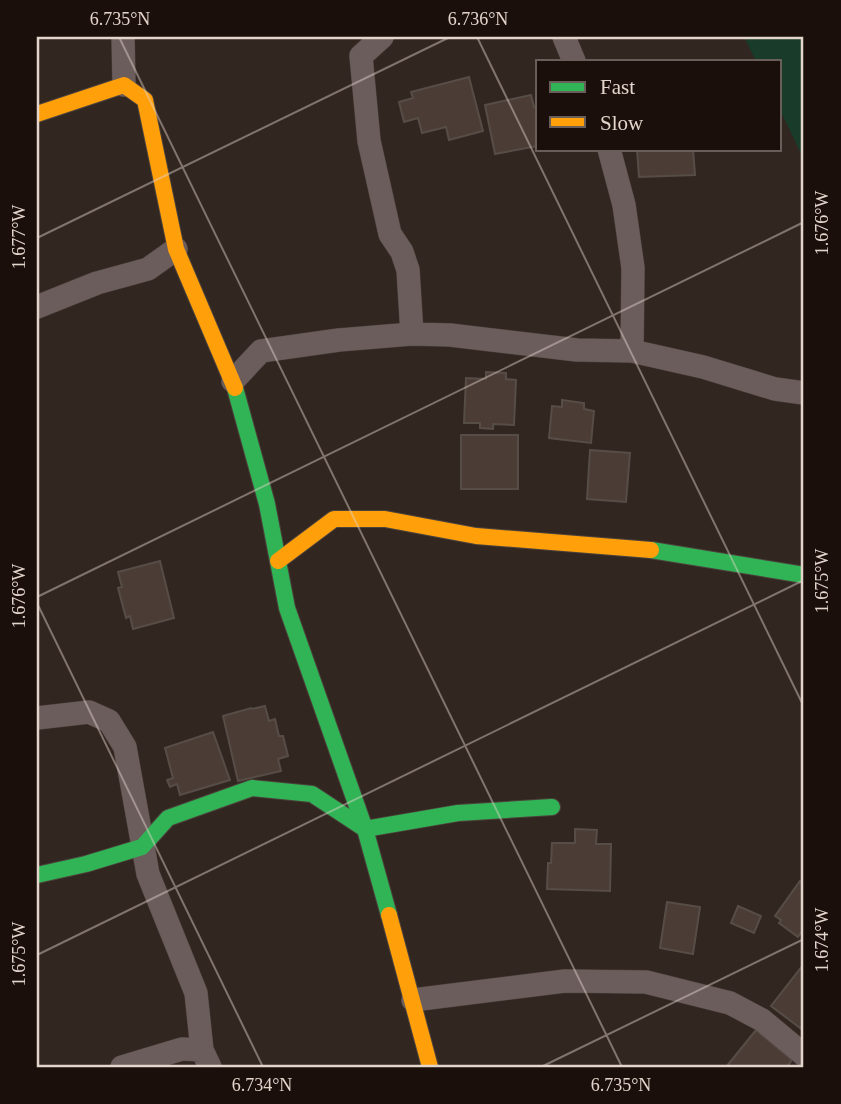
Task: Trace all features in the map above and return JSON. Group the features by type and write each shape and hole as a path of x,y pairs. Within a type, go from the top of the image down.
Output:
{"street":[{"path":"123,37 124,85"},
{"path":"382,37 361,56 369,141 390,234 402,252 408,270 412,334"},
{"path":"564,37 574,60"},
{"path":"37,114 124,85"},
{"path":"124,85 145,100 176,249 233,381 267,505 287,608 365,829 430,1067"},
{"path":"609,150 625,205 633,268 632,352"},
{"path":"37,307 97,283 148,269 176,249"},
{"path":"233,381 261,351 339,340 412,334 450,335 577,350 632,352 703,367 775,389 804,393"},
{"path":"278,561 334,519 385,519 476,536 649,550 804,575"},
{"path":"37,718 89,712 109,721 125,747 148,874 196,993 206,1059"},
{"path":"37,875 142,847 168,818 252,788 312,794 365,829 458,813 552,807"},
{"path":"413,1000 565,981 646,982 730,1003 762,1020 804,1055"},
{"path":"122,1067 182,1049 206,1059"}],"green space":[{"path":"744,37 804,37 804,160 782,114 782,60 756,60"}],"building":[{"path":"469,77 483,131 449,140 446,127 422,133 418,118 404,122 399,102 413,98 411,92"},
{"path":"531,95 536,107 536,146 495,154 485,105"},
{"path":"637,150 693,150 695,175 639,177"},
{"path":"486,372 506,373 506,379 516,380 514,425 493,424 493,429 480,428 480,423 464,423 466,378 486,379"},
{"path":"562,400 584,403 584,409 594,411 591,443 549,438 552,406 562,407"},
{"path":"461,435 518,435 518,489 461,489"},
{"path":"590,450 630,453 626,502 587,499"},
{"path":"160,561 174,618 133,629 130,616 126,618 118,588 122,587 118,572"},
{"path":"265,706 269,721 275,719 279,736 283,736 288,756 278,759 281,771 238,781 223,716"},
{"path":"213,732 230,780 180,795 177,784 170,787 167,780 173,778 165,748"},
{"path":"575,829 597,830 596,844 611,844 610,891 547,889 552,843 575,843"},
{"path":"800,881 804,884 804,928 798,937 779,923 781,920 775,916"},
{"path":"667,902 700,907 693,954 660,948"},
{"path":"738,906 761,916 754,933 731,923"},
{"path":"804,966 804,1031 771,1006"},
{"path":"756,1030 792,1060 787,1067 726,1067"}],"traffic: fast":[{"path":"235,388 267,504 287,608 365,829 389,915"},
{"path":"651,550 804,575"},
{"path":"37,875 142,847 168,818 252,788 312,794 365,829 458,813 552,807"}],"traffic: slow":[{"path":"37,114 124,85 145,100 176,249 235,388"},
{"path":"278,561 334,519 385,519 476,536 651,550"},
{"path":"389,915 430,1067"}]}
